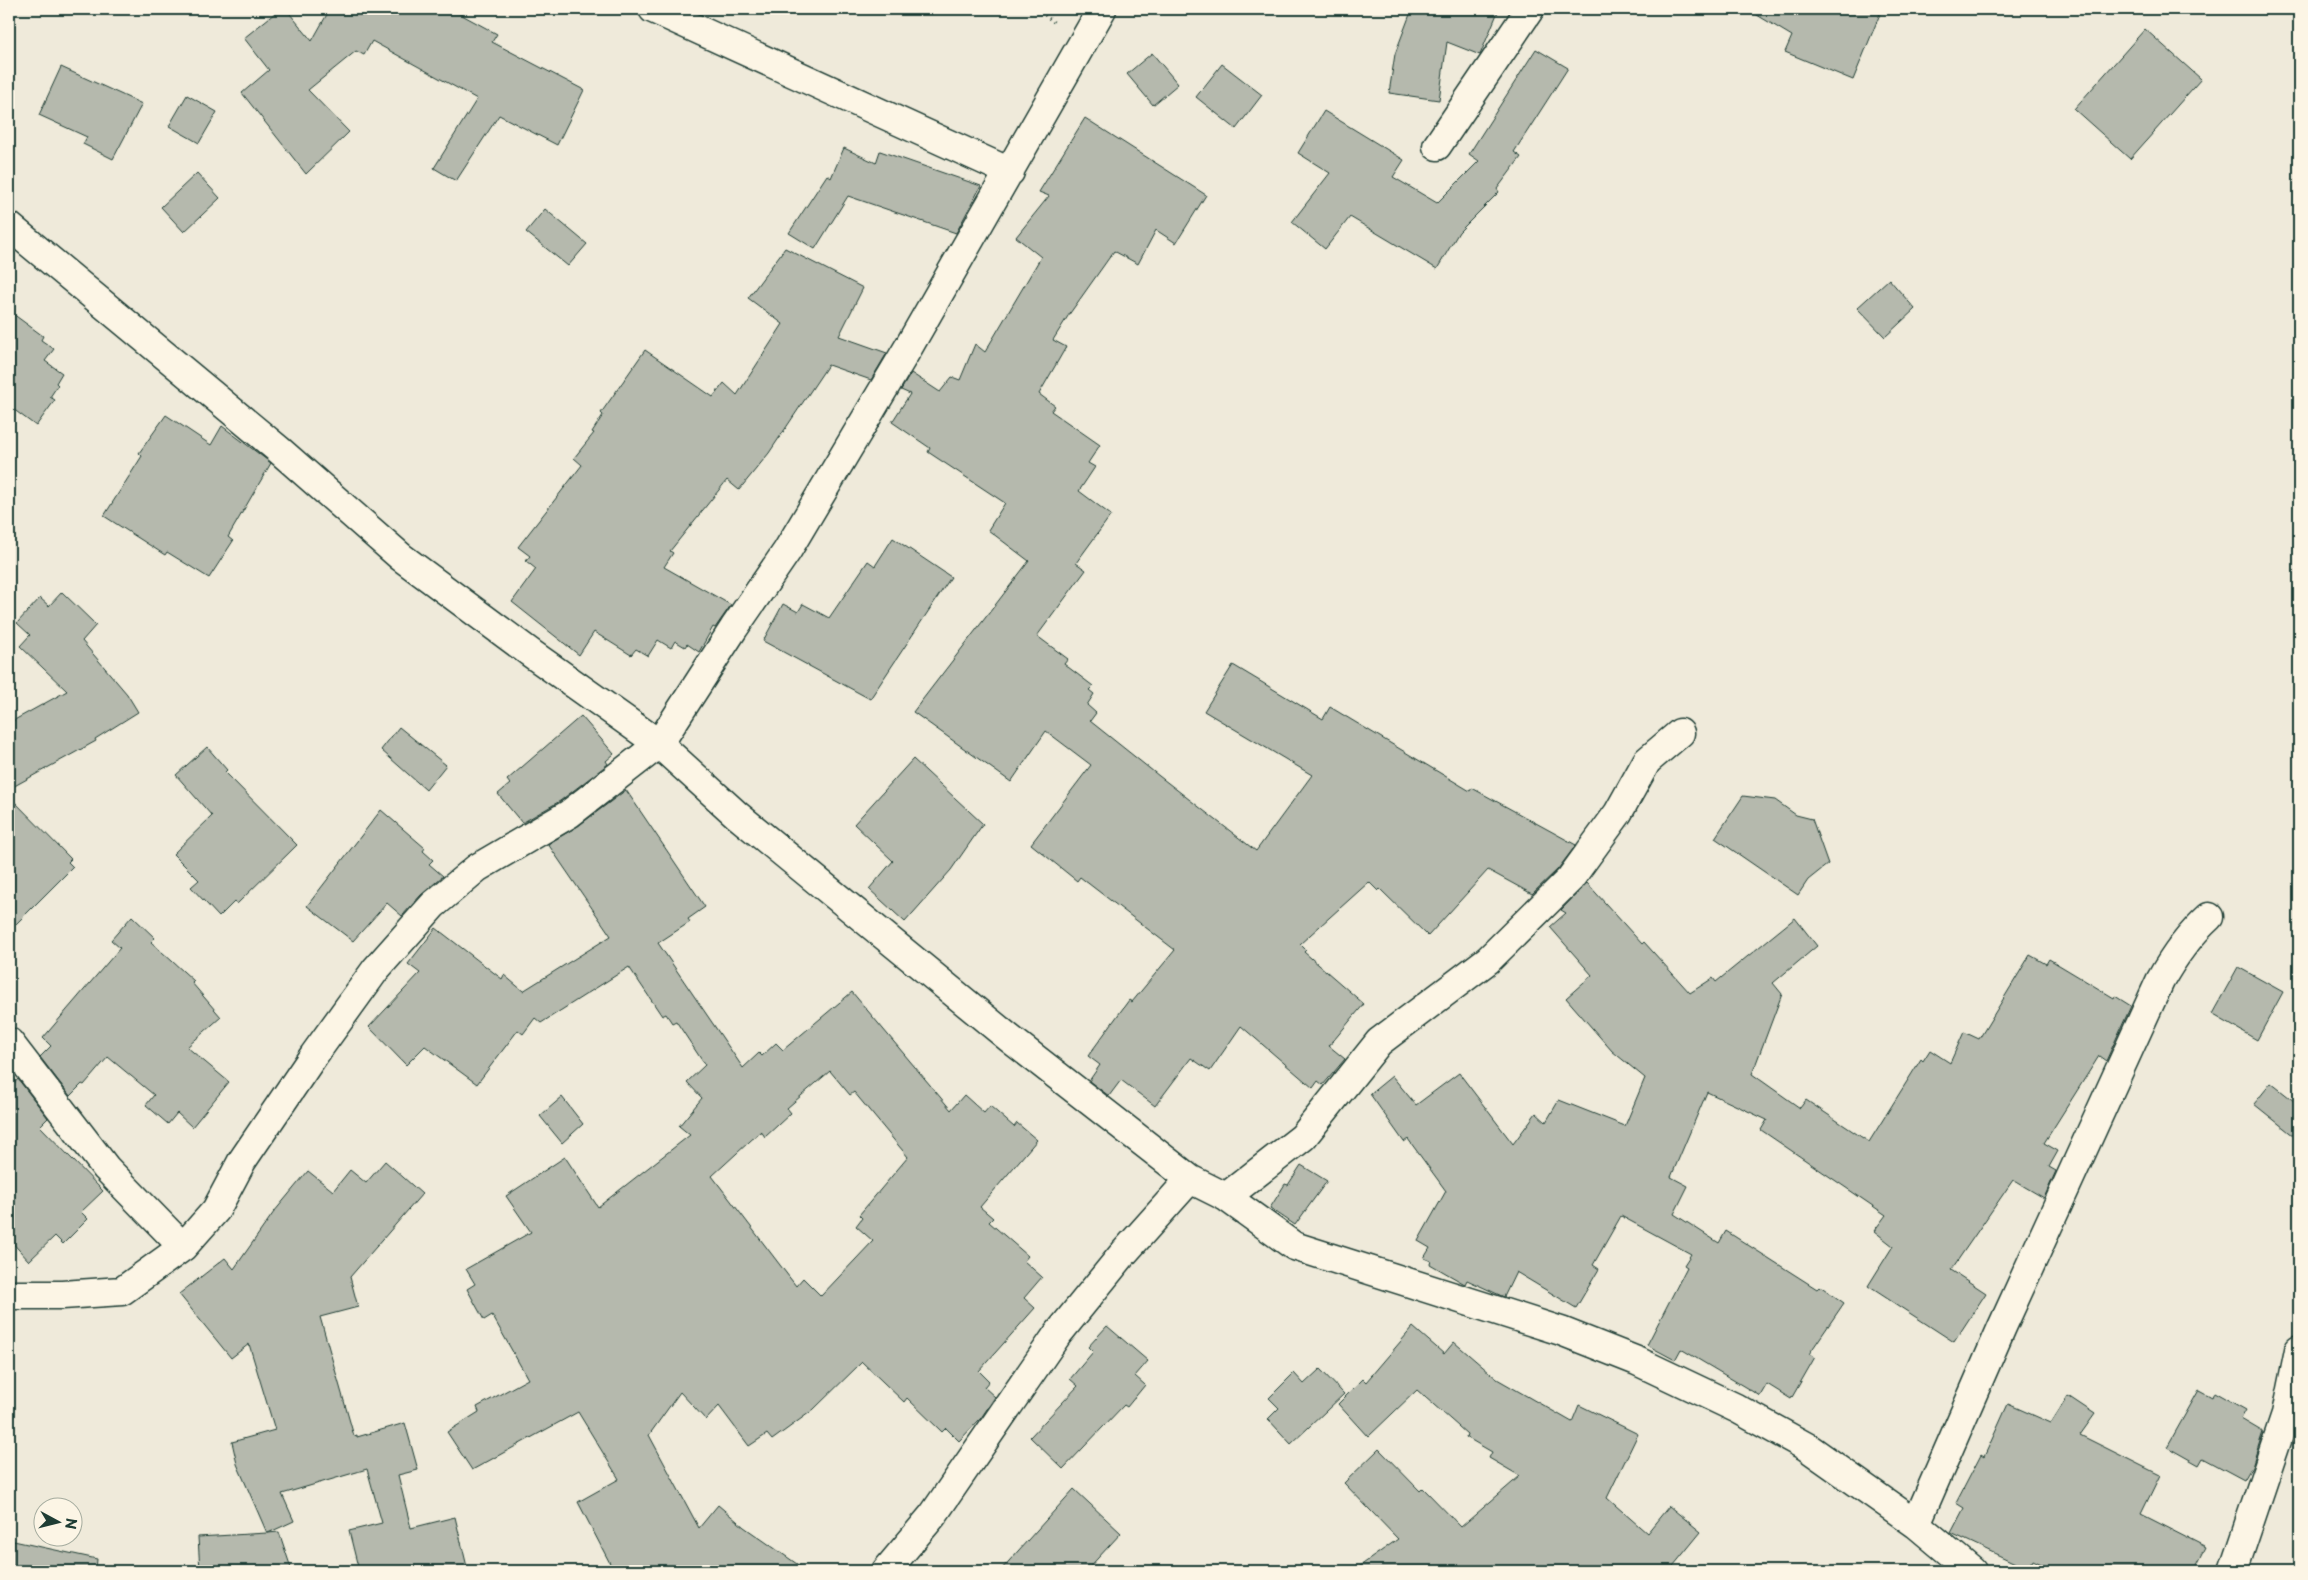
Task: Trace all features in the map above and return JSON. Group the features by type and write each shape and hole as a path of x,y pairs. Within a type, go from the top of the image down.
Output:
{"street":[{"path":"653,9 1010,172"},
{"path":"9,1295 62,1295 122,1291 183,1247 216,1210 242,1161 314,1055 376,969 433,905 477,868 569,814 659,744 734,628 787,551 1010,172 1102,9"},
{"path":"1437,146 1530,9"},
{"path":"9,226 279,450 401,557 532,654 659,744 737,816 1009,1038 1190,1179 1226,1198 1294,1246 1561,1331 1637,1361 1736,1408 1807,1447 1916,1524 1972,1571"},
{"path":"1226,1198 1302,1136 1379,1042 1488,960 1570,879 1618,813 1647,762 1680,733"},
{"path":"1916,1524 2002,1327 2160,981 2176,952 2192,932 2209,917"},
{"path":"9,1042 106,1168 183,1247"},
{"path":"886,1571 933,1515 1057,1335 1122,1255 1190,1179"},
{"path":"2233,1571 2293,1417 2299,1350"}],"building":[{"path":"280,9 286,9 312,41 330,9 451,9 497,34 492,42 584,90 557,145 499,115 456,181 434,168 477,99 372,41 364,55 356,51 308,90 349,132 306,174 242,93 269,70 244,38"},
{"path":"1412,9 1499,9 1480,55 1447,42 1439,100 1389,93 1395,54"},
{"path":"1747,9 1882,9 1853,80 1785,52 1792,36"},
{"path":"2145,29 2201,79 2130,159 2074,109"},
{"path":"1536,49 1568,68 1514,152 1521,157 1497,189 1499,192 1459,232 1437,269 1350,217 1325,249 1292,222 1330,173 1298,153 1324,111 1404,160 1393,177 1437,203 1479,161 1469,154"},
{"path":"1152,53 1178,84 1153,105 1127,74"},
{"path":"1222,64 1262,95 1236,129 1196,97"},
{"path":"61,67 142,104 113,159 83,144 87,137 39,115"},
{"path":"187,95 217,112 199,143 169,126"},
{"path":"1085,118 1206,195 1176,243 1156,230 1138,264 1114,251 1053,340 1066,347 1039,394 1055,406 1051,411 1100,445 1088,463 1095,467 1079,491 1111,515 1076,563 1086,570 1037,636 1068,659 1064,664 1093,686 1089,690 1094,694 1087,705 1096,713 1090,721 1256,851 1312,775 1204,711 1233,665 1323,719 1330,707 1470,791 1472,788 1576,845 1558,869 1532,894 1488,870 1428,936 1380,889 1378,891 1369,882 1300,944 1306,950 1304,952 1364,1004 1329,1046 1345,1059 1323,1085 1318,1081 1313,1088 1241,1026 1210,1071 1191,1058 1155,1106 1121,1080 1109,1096 1089,1081 1100,1065 1088,1056 1129,1000 1132,1002 1175,950 1080,877 1077,881 1031,844 1091,765 1046,731 1011,782 913,712 1029,561 988,530 1005,503 928,452 930,448 892,422 910,394 901,390 911,373 940,392 952,377 960,380 975,344 985,352 1041,257 1016,237 1049,196 1039,192"},
{"path":"844,148 876,163 880,151 981,186 956,233 848,196 815,249 789,233 827,175 831,178"},
{"path":"197,173 220,198 184,232 161,207"},
{"path":"545,209 587,244 568,266 526,232"},
{"path":"785,248 863,288 839,336 887,353 871,380 828,365 769,453 739,490 727,480 670,551 673,553 664,567 731,605 715,628 713,627 699,652 687,644 685,647 675,641 671,648 658,640 648,656 636,649 631,655 594,632 579,655 512,602 536,569 526,561 530,556 518,547 582,465 574,458 594,433 592,432 603,415 601,413 645,350 713,397 724,383 737,395 783,324 748,298"},
{"path":"1889,279 1915,309 1885,337 1857,308"},
{"path":"9,311 43,336 41,340 54,349 45,361 62,373 56,383 58,385 50,397 55,400 36,426 9,406"},
{"path":"166,415 211,445 222,426 271,463 228,537 233,541 209,578 167,552 165,555 104,516 142,456 139,453"},
{"path":"893,538 951,577 870,699 763,641 783,604 798,612 803,604 829,618 868,561 875,566"},
{"path":"62,592 96,625 82,641 127,694 138,712 95,739 96,741 9,789 9,723 67,691 20,646 30,635 17,623 40,598 49,606"},
{"path":"581,716 614,754 606,761 608,764 560,801 522,823 498,794 510,784 507,780"},
{"path":"399,727 446,765 426,790 381,750"},
{"path":"207,747 227,770 225,772 297,845 237,904 235,901 219,917 191,887 199,880 173,854 212,816 176,775"},
{"path":"913,759 983,824 951,870 905,922 869,889 893,861 854,824"},
{"path":"626,790 705,907 688,919 690,922 658,943 743,1068 759,1053 762,1056 776,1043 783,1050 852,992 951,1110 964,1095 984,1113 990,1106 1014,1127 1017,1123 1037,1140 980,1207 993,1218 989,1222 1028,1256 1024,1261 1042,1277 1024,1298 1035,1308 979,1371 989,1381 984,1387 995,1397 981,1418 959,1441 946,1428 942,1432 907,1398 904,1402 862,1362 813,1410 772,1440 767,1434 749,1446 719,1406 706,1420 680,1392 649,1435 699,1528 718,1505 744,1527 807,1571 614,1571 578,1502 619,1479 578,1412 472,1470 447,1432 479,1412 477,1407 528,1379 492,1315 484,1320 467,1289 475,1284 466,1269 531,1232 506,1196 565,1157 598,1207 690,1135 679,1126 702,1098 687,1082 705,1065 676,1021 672,1023 666,1014 662,1016 629,967 541,1023 535,1018 523,1034 518,1030 477,1084 425,1046 406,1065 369,1027 420,973 408,964 436,928 502,979 504,975 523,991 611,936 548,844 578,826","holes":["830,1071 850,1095 854,1092 908,1157 859,1215 862,1218 856,1226 873,1241 821,1296 803,1278 796,1286 712,1176 761,1131 765,1137 791,1113 787,1108"]},
{"path":"9,796 71,859 68,862 73,867 9,931"},
{"path":"1743,796 1775,800 1796,815 1812,819 1828,864 1808,880 1798,895 1715,838"},
{"path":"381,810 425,848 423,851 433,860 429,864 443,876 421,895 402,916 387,903 353,941 307,906"},
{"path":"1587,883 1642,944 1644,942 1690,993 1713,978 1716,982 1795,918 1817,946 1773,983 1782,994 1752,1074 1800,1108 1806,1100 1869,1142 1921,1059 1923,1061 1930,1050 1950,1063 1964,1032 1979,1039 2030,955 2046,964 2049,959 2114,998 2115,996 2131,1006 2106,1061 2099,1056 2044,1143 2058,1151 2049,1167 2056,1171 2044,1198 2013,1180 1951,1270 1986,1293 1954,1342 1868,1286 1893,1246 1874,1231 1886,1215 1761,1130 1767,1120 1707,1092 1671,1177 1688,1186 1674,1214 1719,1243 1726,1231 1817,1289 1820,1286 1844,1303 1809,1354 1815,1357 1791,1399 1767,1384 1760,1396 1681,1349 1675,1360 1647,1345 1687,1267 1684,1265 1691,1254 1621,1216 1593,1265 1599,1269 1576,1308 1516,1272 1504,1297 1467,1280 1465,1284 1430,1264 1431,1261 1424,1258 1430,1248 1418,1241 1446,1191 1408,1139 1404,1142 1370,1094 1392,1076 1416,1105 1459,1073 1513,1144 1536,1113 1546,1122 1559,1100 1625,1126 1645,1078 1612,1051 1566,998 1592,975 1550,927 1566,913 1561,910"},
{"path":"132,916 155,938 151,942 194,981 192,983 221,1017 187,1047 229,1082 192,1127 177,1113 168,1124 146,1105 154,1095 108,1057 84,1085 82,1084 70,1096 40,1057 51,1046 43,1038 120,948 111,940"},
{"path":"2238,967 2283,992 2257,1040 2212,1014"},
{"path":"18,1079 48,1118 40,1126 103,1191 81,1212 88,1219 63,1244 55,1236 29,1261 9,1239 9,1089"},
{"path":"2271,1083 2299,1105 2299,1140 2254,1104"},
{"path":"562,1097 583,1124 562,1143 540,1116"},
{"path":"385,1161 422,1194 350,1277 358,1307 320,1317 354,1436 357,1435 357,1437 405,1423 418,1470 398,1475 411,1528 455,1517 468,1571 359,1571 349,1531 382,1523 367,1469 282,1494 294,1521 268,1533 279,1532 292,1571 200,1571 198,1537 267,1533 237,1464 232,1442 275,1430 249,1344 231,1358 179,1294 225,1258 234,1269 274,1212 308,1171 333,1191 350,1170 366,1183"},
{"path":"1301,1165 1327,1181 1295,1225 1270,1208 1285,1184 1288,1185"},
{"path":"1107,1326 1148,1361 1135,1376 1145,1385 1127,1407 1124,1405 1063,1469 1030,1437 1078,1386 1070,1379 1093,1352 1088,1347"},
{"path":"1413,1327 1444,1354 1454,1342 1497,1379 1572,1422 1579,1405 1638,1434 1607,1498 1647,1533 1669,1506 1701,1532 1669,1571 1353,1571 1398,1539 1344,1483 1379,1449 1420,1491 1423,1488 1461,1527 1520,1476 1489,1458 1492,1452 1466,1437 1467,1434 1417,1390 1368,1437 1338,1404 1363,1379 1366,1382"},
{"path":"1320,1369 1344,1394 1291,1444 1268,1419 1279,1408 1269,1398 1294,1373 1304,1384"},
{"path":"2199,1390 2212,1397 2214,1392 2246,1410 2241,1419 2263,1432 2252,1466 2244,1480 2203,1458 2199,1465 2167,1447"},
{"path":"2068,1396 2095,1414 2080,1435 2160,1475 2141,1514 2206,1547 2194,1571 2056,1571 2033,1560 2028,1569 1951,1533 1964,1508 1956,1503 1981,1455 1984,1457 2008,1404 2051,1423"},
{"path":"1074,1489 1121,1533 1086,1571 1000,1571"},
{"path":"9,1540 32,1545 32,1548 46,1548 97,1559 96,1571 9,1571"}]}
